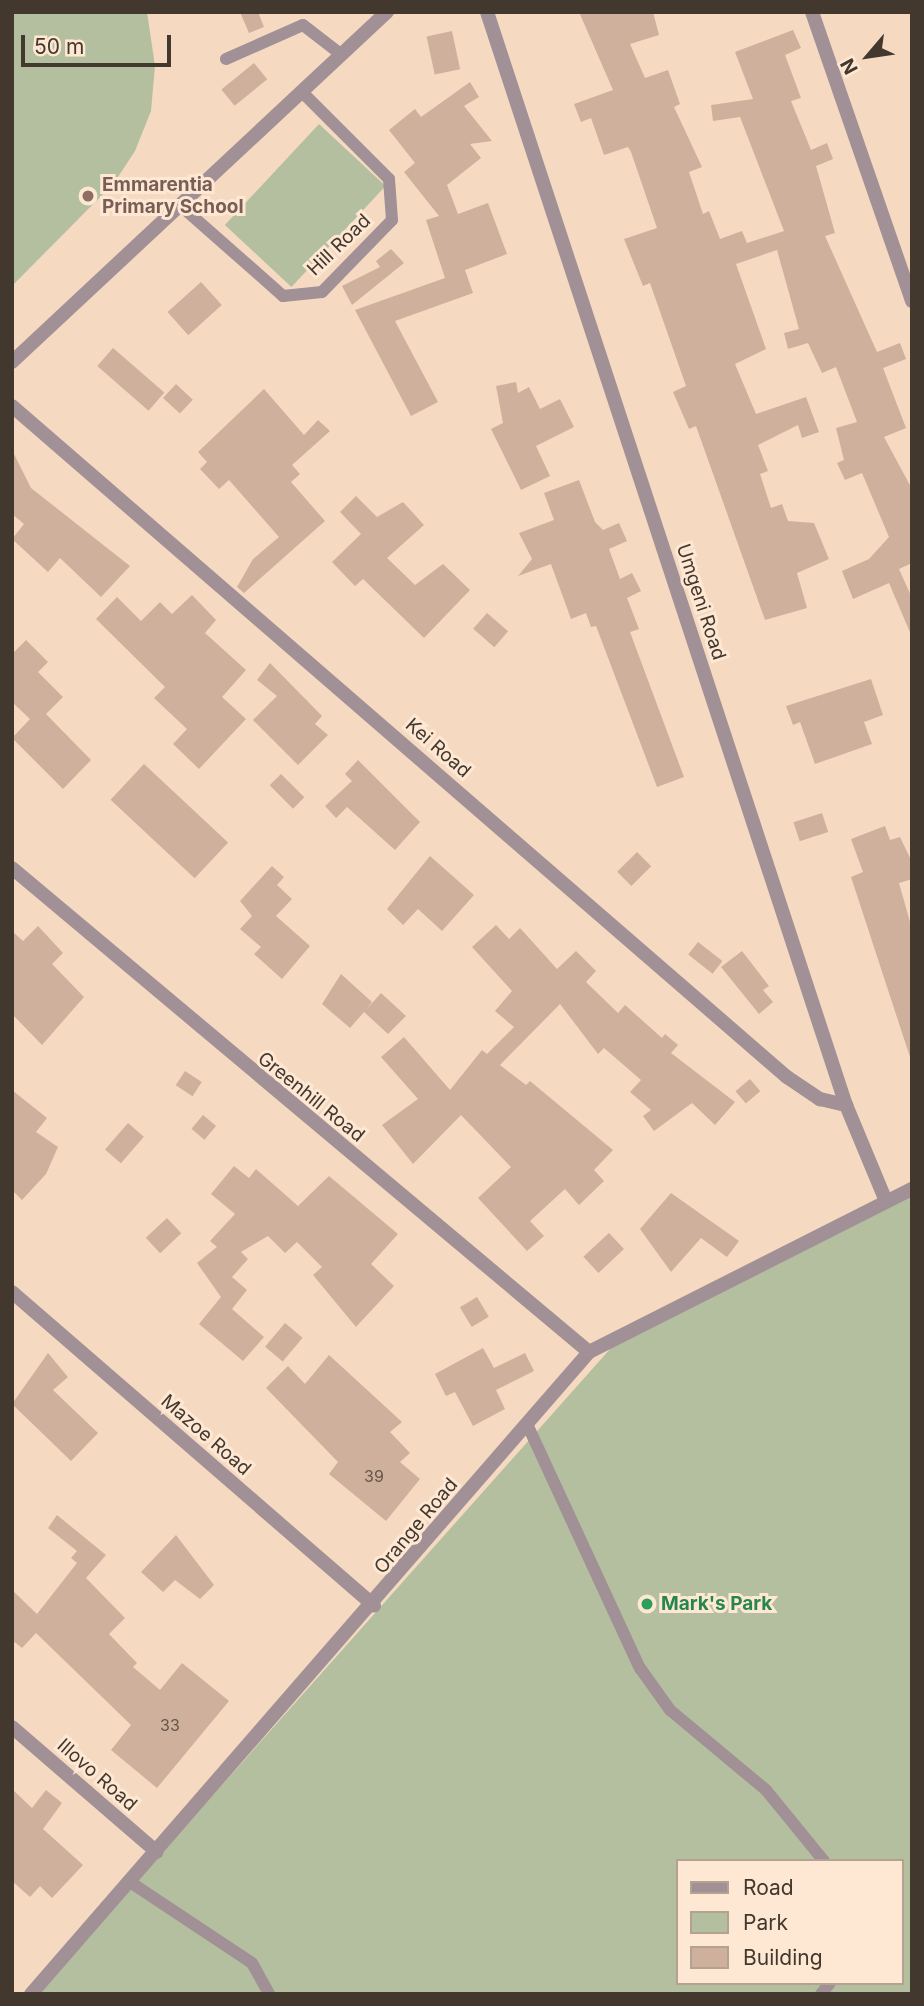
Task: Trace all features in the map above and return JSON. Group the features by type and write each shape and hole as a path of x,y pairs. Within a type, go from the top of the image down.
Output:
{"street":[{"path":"12,362 387,12"},
{"name":"Umgeni Road","path":"487,12 846,1105 886,1201"},
{"path":"811,12 912,301"},
{"name":"Kei Road","path":"12,406 787,1077 820,1099 846,1105"},
{"name":"Greenhill Road","path":"12,868 589,1352"},
{"name":"Orange Road","path":"31,1994 374,1606 589,1352 912,1189"},
{"name":"Mazoe Road","path":"12,1292 374,1606"},
{"name":"Illovo Road","path":"12,1727 157,1852"}],"lane":[{"path":"226,59 303,25 342,55"},
{"name":"Hill Road","path":"181,206 283,296 321,292 392,220 390,179 302,92"},
{"path":"527,1424 640,1668 670,1710 766,1790 822,1859"},
{"path":"130,1882 252,1963 269,1994"}],"green space":[{"path":"12,12 147,12 155,66 151,111 135,151 114,183 12,286"},
{"path":"319,124 386,186 291,287 225,225"},
{"name":"Mark's Park","path":"912,1187 912,1994 36,1994 611,1348"}],"building":[{"path":"240,12 258,12 264,27 249,33"},
{"path":"579,12 653,12 659,35 630,44 645,78 668,70 680,104 674,107 702,167 689,172 703,214 709,211 720,239 742,231 747,243 784,231 740,117 713,121 711,105 753,99 735,52 793,30 801,48 785,55 801,98 791,101 811,150 827,143 833,159 816,166 835,233 825,236 877,352 900,343 906,359 883,368 906,428 884,437 912,489 912,563 899,569 912,598 912,637 889,583 853,599 842,571 869,559 889,537 862,473 845,480 837,463 844,460 836,428 857,422 836,367 822,373 808,343 788,349 784,333 799,329 777,250 736,264 766,349 735,364 756,414 806,397 819,432 802,438 798,425 758,445 768,471 760,474 771,508 782,504 788,521 814,523 829,559 797,573 807,608 765,620 696,426 689,429 673,392 686,386 650,283 643,286 624,239 657,228 631,152 628,147 604,155 591,118 581,122 574,104 613,90"},
{"path":"452,31 460,69 435,75 427,36"},
{"path":"254,63 267,79 235,106 221,89"},
{"path":"470,82 479,97 464,106 492,141 470,144 481,158 447,185 458,214 488,203 507,254 465,270 473,293 395,321 438,402 411,416 355,310 445,278 426,220 439,216 404,172 415,163 389,130 415,109 421,117"},
{"path":"391,249 404,263 352,305 342,286 380,267 376,261"},
{"path":"201,282 222,305 188,335 168,312"},
{"path":"113,348 164,393 149,411 97,366"},
{"path":"516,382 518,393 529,387 540,409 560,399 574,427 536,446 550,476 521,490 491,429 503,423 496,386"},
{"path":"176,384 193,400 180,414 163,398"},
{"path":"264,389 304,435 318,420 330,431 292,465 300,474 291,482 325,521 244,593 237,587 253,559 279,537 229,480 219,489 200,469 207,462 198,452"},
{"path":"12,450 31,488 130,566 101,597 60,558 48,572 12,539 24,524 12,514"},
{"path":"579,480 595,522 603,530 619,523 627,541 609,549 620,579 632,573 641,591 627,598 639,629 630,632 684,777 657,787 596,626 591,627 586,613 571,619 551,564 518,576 532,559 519,533 554,520 544,493"},
{"path":"356,496 377,517 403,502 424,525 387,558 415,585 443,564 470,590 424,638 363,579 355,586 332,562 361,534 340,512"},
{"path":"192,595 216,620 205,633 246,670 222,697 246,719 199,769 173,744 187,729 154,698 165,687 96,619 117,597 141,621 160,602 172,614"},
{"path":"487,613 508,631 494,647 473,629"},
{"path":"26,640 48,662 38,672 63,697 46,714 91,760 63,789 12,738 30,719 12,702 12,654"},
{"path":"270,663 322,716 315,724 328,735 298,765 253,720 277,696 257,680"},
{"path":"871,679 883,715 864,722 872,744 815,764 800,722 793,725 786,706"},
{"path":"358,760 420,822 395,850 347,807 336,818 325,806 352,781 345,774"},
{"path":"144,764 228,842 195,878 111,800"},
{"path":"281,774 304,797 293,809 270,785"},
{"path":"822,813 828,832 800,841 793,822"},
{"path":"885,826 890,840 900,837 912,862 912,879 899,883 912,929 910,1057 851,877 863,872 851,839"},
{"path":"637,852 651,866 631,886 617,872"},
{"path":"430,856 474,895 442,931 418,909 403,925 387,909"},
{"path":"272,866 284,877 277,885 292,899 276,916 310,946 282,979 254,954 261,947 240,929 252,916 240,901"},
{"path":"496,925 509,939 520,928 557,969 576,951 596,971 586,982 618,1013 625,1005 662,1038 665,1034 678,1045 671,1053 735,1102 715,1125 692,1103 654,1131 643,1116 651,1110 630,1092 641,1080 604,1048 598,1054 560,1004 500,1065 526,1085 530,1081 613,1150 594,1170 604,1181 579,1205 565,1189 530,1221 544,1236 527,1251 478,1198 511,1167 461,1115 413,1164 382,1125 418,1099 381,1057 404,1037 450,1090 482,1050 487,1054 514,1027 495,1011 512,991 472,947"},
{"path":"38,926 63,953 52,964 84,997 42,1045 12,1014 12,931 23,941"},
{"path":"698,942 722,961 713,974 688,955"},
{"path":"742,951 769,986 763,990 773,1002 759,1014 721,967"},
{"path":"341,974 372,1002 366,1010 381,993 406,1016 388,1034 364,1012 350,1028 322,1004"},
{"path":"185,1071 202,1082 193,1096 176,1085"},
{"path":"750,1079 760,1091 746,1103 735,1091"},
{"path":"12,1090 47,1118 36,1132 58,1147 46,1174 22,1200 12,1190"},
{"path":"203,1115 216,1126 204,1140 191,1129"},
{"path":"128,1123 144,1137 121,1163 105,1149"},
{"path":"234,1166 249,1178 256,1169 298,1206 329,1176 398,1234 371,1264 394,1286 356,1327 313,1275 322,1267 297,1242 285,1253 268,1236 241,1252 248,1259 232,1277 247,1290 232,1309 264,1337 243,1361 199,1324 221,1297 197,1263 217,1247 210,1241 235,1214 211,1194"},
{"path":"671,1193 739,1241 727,1257 701,1238 671,1272 640,1229"},
{"path":"167,1218 181,1233 160,1253 146,1238"},
{"path":"609,1233 624,1249 598,1273 583,1257"},
{"path":"477,1297 489,1317 472,1327 460,1307"},
{"path":"285,1323 303,1338 283,1362 265,1347"},
{"path":"483,1348 494,1368 525,1353 534,1371 496,1390 505,1409 473,1426 455,1392 446,1396 435,1374"},
{"path":"48,1353 68,1377 53,1390 98,1433 71,1461 12,1404"},
{"path":"329,1355 402,1422 390,1432 410,1453 400,1462 420,1479 386,1521 329,1474 338,1462 266,1388 288,1366 305,1384"},
{"path":"57,1515 106,1555 86,1578 125,1618 109,1634 137,1663 133,1667 160,1690 182,1663 229,1701 157,1788 111,1750 131,1725 36,1633 22,1648 12,1640 12,1590 37,1614 77,1563 71,1558 77,1551 48,1528"},
{"path":"176,1535 214,1585 200,1599 175,1580 163,1592 141,1572"},
{"path":"12,1789 32,1808 46,1790 62,1803 43,1829 83,1865 52,1898 40,1886 30,1897 12,1881"}],"place":[{"name":"Emmarentia Primary School","path":"88,196"},
{"name":"Mark's Park","path":"647,1604"}]}
